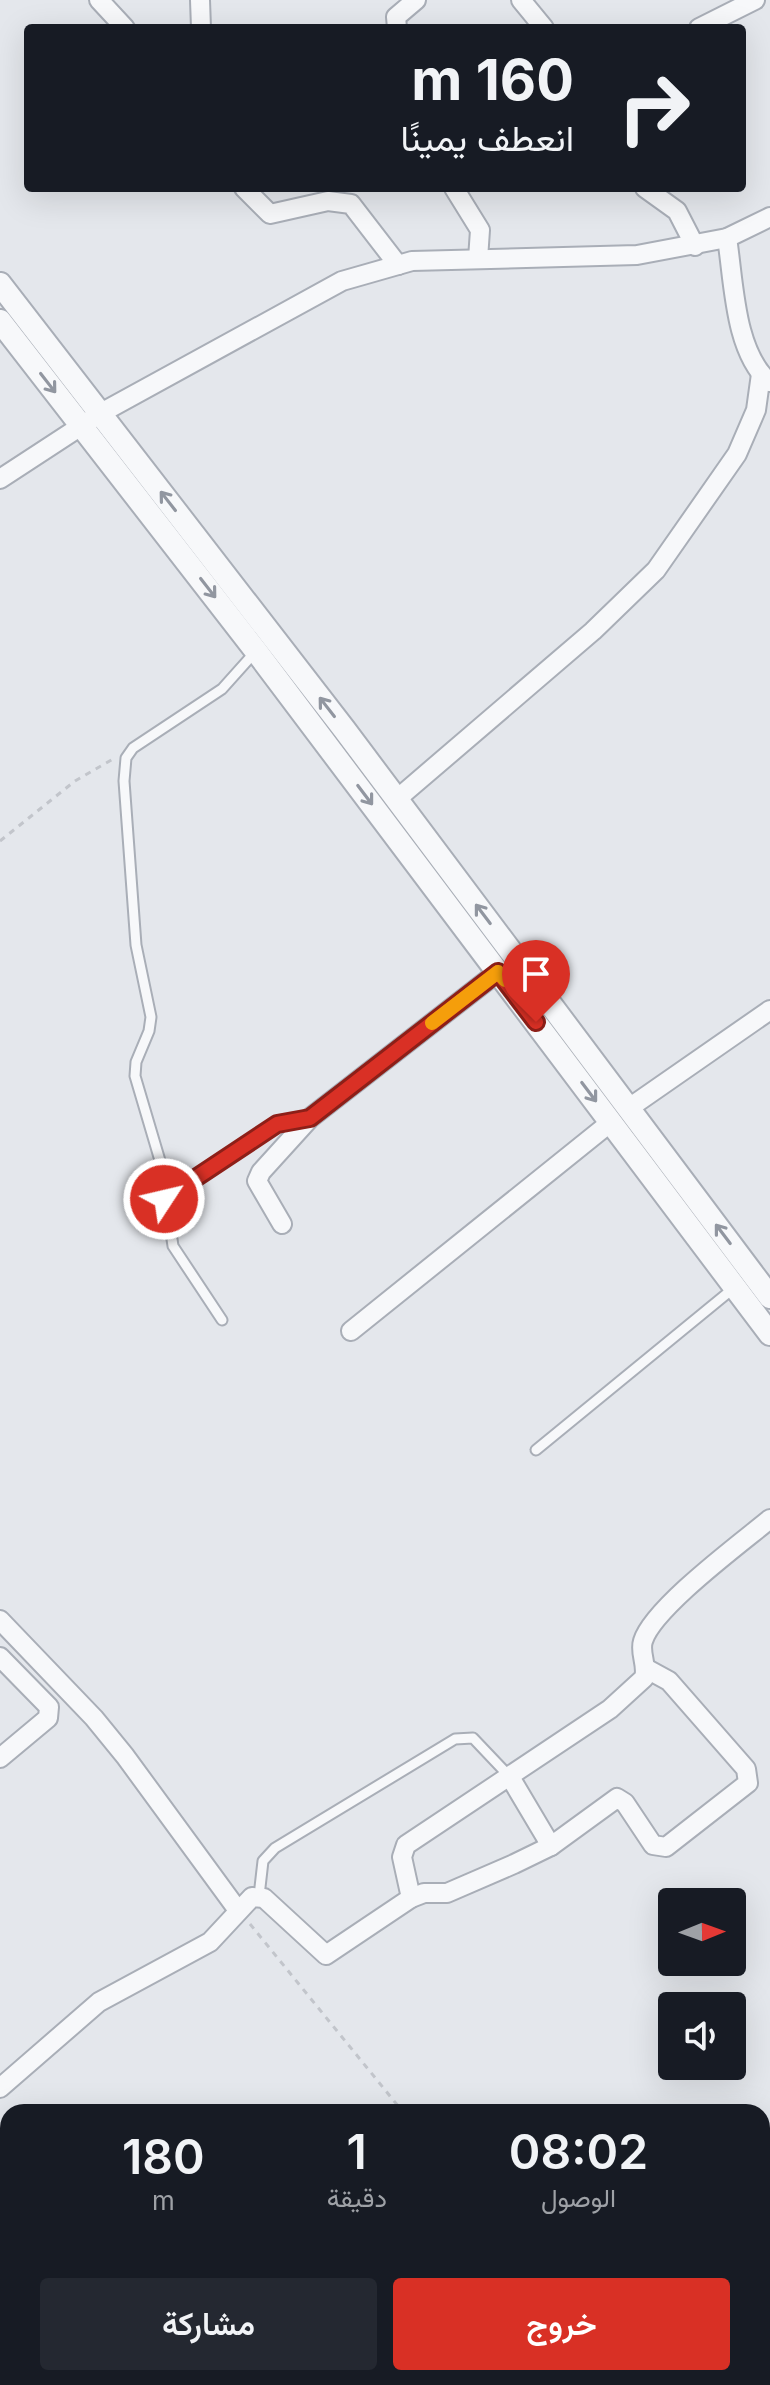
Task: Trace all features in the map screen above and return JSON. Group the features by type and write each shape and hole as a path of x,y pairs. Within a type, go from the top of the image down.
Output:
{"street":[{"path":"99,0 121,24"},
{"path":"200,0 201,24"},
{"path":"397,24 396,17 416,0"},
{"path":"521,0 541,24"},
{"path":"707,24 755,0"},
{"path":"248,192 270,214 328,201 351,204 398,265"},
{"path":"456,192 480,230 478,259"},
{"path":"651,192 677,211 695,246"},
{"path":"0,479 91,419 342,281 398,265 478,259 637,255 727,238 770,217"},
{"path":"397,799 593,631 656,570 737,454 766,378 741,323 727,238"},
{"path":"0,284 91,419 256,651 498,972 770,1297"},
{"path":"0,323 91,419 397,799 770,1334"},
{"path":"282,1224 257,1181 261,1172 310,1118 498,972"},
{"path":"351,1331 620,1115 770,1010"},
{"path":"411,1898 402,1857 406,1845 610,1709 644,1678 647,1669 643,1641 651,1627 708,1571 770,1519"},
{"path":"0,1620 118,1746 237,1909"},
{"path":"0,1657 49,1707 50,1713 0,1758"},
{"path":"0,2088 99,2002 210,1942 237,1909 259,1896 326,1955 411,1898 464,1887 551,1846 617,1798 625,1803 653,1845 666,1847 748,1783 746,1769 669,1681 647,1669"},
{"path":"510,1777 551,1846"}],"lane":[{"path":"222,1320 179,1259 164,1199 161,1164 135,1076 151,1017 136,945 124,781 126,758 133,748 222,689 256,651"},
{"path":"164,1199 277,1124 310,1118"},
{"path":"536,1450 735,1287"},
{"path":"259,1896 263,1861 275,1848 455,1739 473,1738 510,1777"}],"path":[{"path":"0,841 75,781 106,761 126,758"},
{"path":"237,1909 396,2104"}],"slow traffic":[{"path":"432,1023 498,972 505,980"}],"route":[{"path":"164,1199 277,1124 310,1118 498,972 536,1022"}]}
